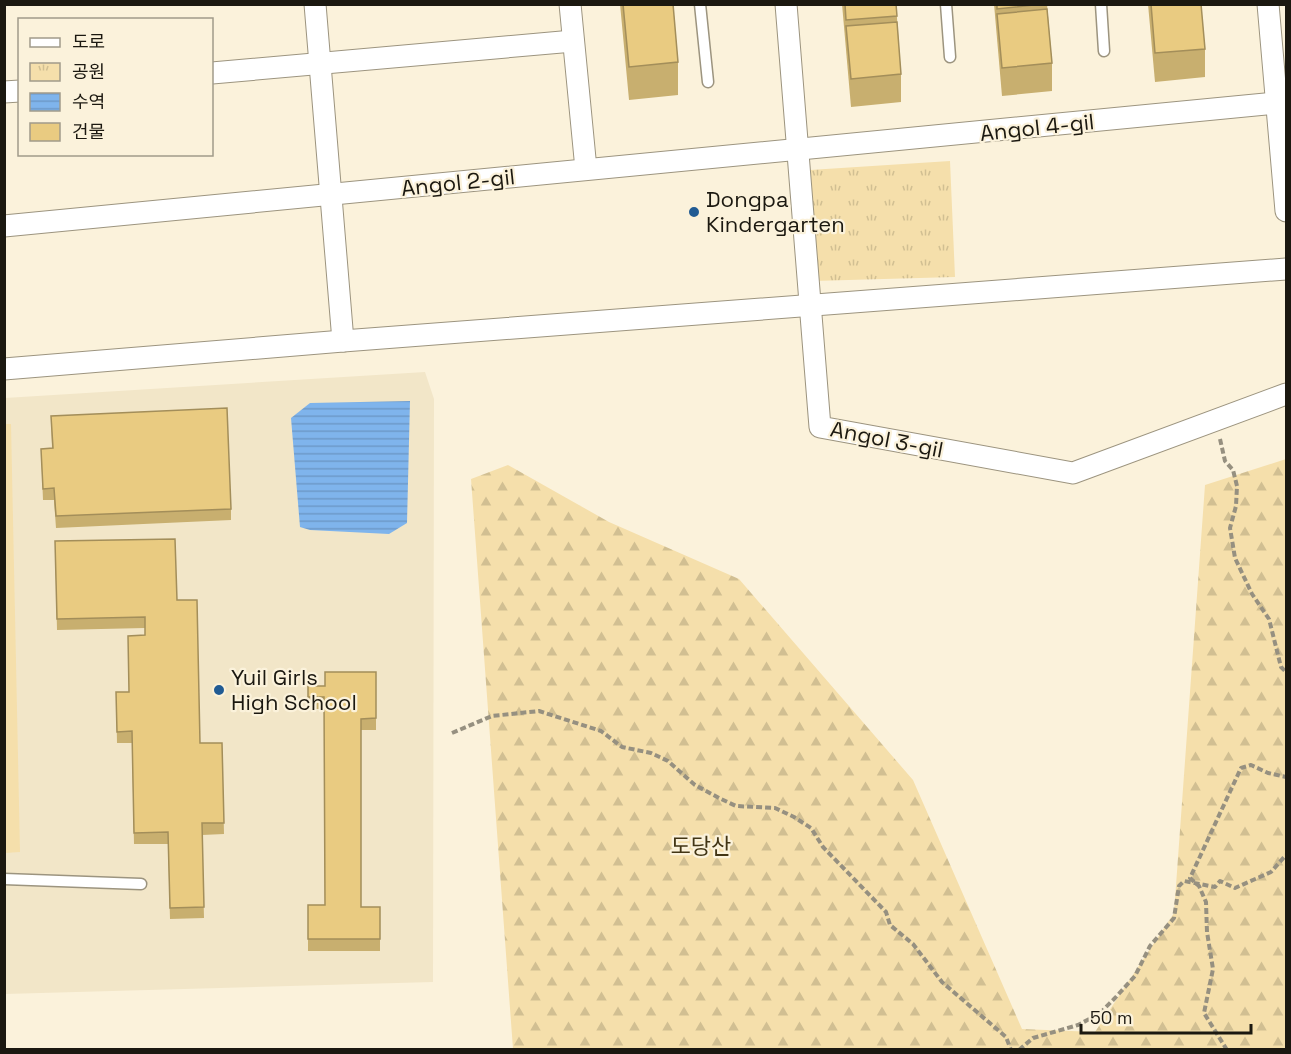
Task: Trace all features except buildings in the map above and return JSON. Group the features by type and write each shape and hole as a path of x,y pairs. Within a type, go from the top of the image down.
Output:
{"street":[{"path":"315,4 343,341"},
{"path":"570,4 586,170 798,151"},
{"name":"Angol 3-gil","path":"786,4 812,305 820,428 1073,473 1214,421"},
{"path":"1268,4 1282,102 1287,211"},
{"path":"213,74 573,41"},
{"name":"Angol 4-gil","path":"798,151 1282,102"},
{"name":"Angol 2-gil","path":"4,226 586,170"},
{"path":"4,369 1287,269"},
{"path":"1214,421 1287,394"}],"lane":[{"path":"700,4 708,81"},
{"path":"946,4 950,57"},
{"path":"1101,4 1104,51"},
{"path":"4,879 141,884"}],"path":[{"path":"1214,421 1225,461 1233,470 1237,486 1236,506 1230,528 1235,558 1252,594 1269,619 1281,667 1287,672"},
{"path":"452,733 492,716 539,711 601,731 622,747 651,753 668,761 695,785 736,806 775,808 794,817 811,828 822,847 861,884 886,912 890,925 913,944 942,982 1006,1037 1011,1050"},
{"path":"1227,1050 1204,1013 1213,969 1207,932 1206,902 1197,884 1190,878 1241,768 1251,765 1268,773 1287,777"},
{"path":"1018,1050 1033,1038 1078,1025 1107,1006 1135,976 1150,946 1174,918 1179,886 1184,881 1215,887 1220,881 1235,888 1271,872 1287,855"}],"shaded area":[{"name":"Yuil Girls High School","path":"425,372 434,399 433,982 5,994 5,398"}],"green space":[{"path":"950,161 955,277 813,281 810,170"},
{"path":"4,424 11,424 20,852 5,853"},
{"name":"도당산","path":"1286,459 1286,1049 513,1049 471,479 508,465 609,522 739,579 913,780 1022,1029 1095,1032 1174,913 1205,485"}],"water":[{"path":"410,401 407,523 389,534 310,530 300,527 291,418 310,403"}],"place":[{"name":"Dongpa Kindergarten","path":"694,212"},
{"name":"Yuil Girls High School","path":"219,690"}]}
